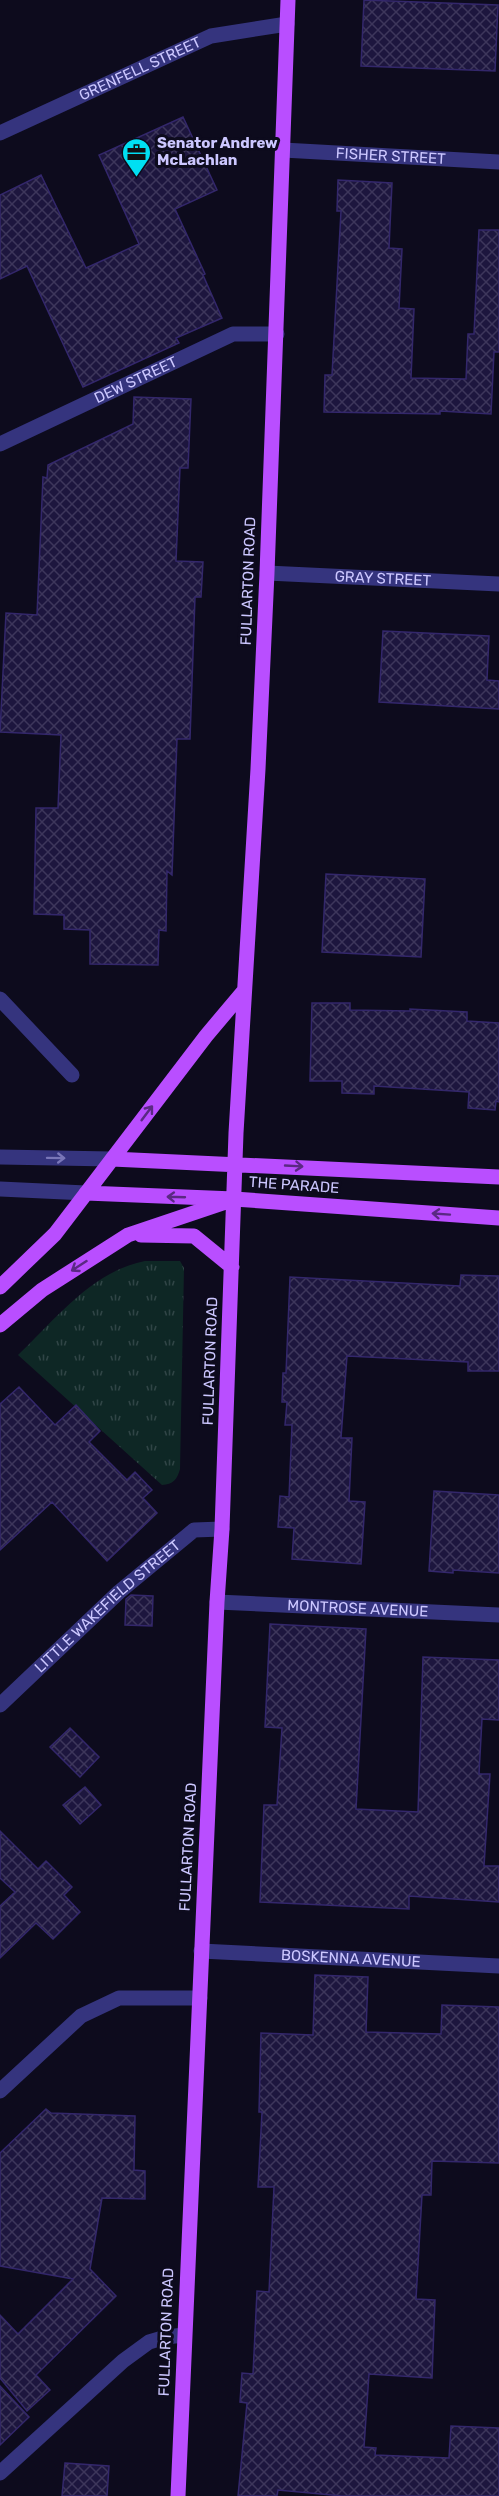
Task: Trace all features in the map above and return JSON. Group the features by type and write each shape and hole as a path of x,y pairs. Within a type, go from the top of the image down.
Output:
{"main road":[{"name":"FULLARTON ROAD","path":"178,2496 222,1529 235,1163 267,573 288,0"},
{"path":"0,1287 55,1234 206,1036 243,992"},
{"name":"THE PARADE","path":"112,1160 235,1163 499,1177"},
{"name":"THE PARADE","path":"86,1193 234,1199 499,1218"},
{"path":"0,1325 42,1290 128,1235 234,1199"},
{"path":"128,1235 194,1236 232,1267"}],"street":[{"name":"GRENFELL STREET","path":"0,133 211,36 287,24"},
{"name":"FISHER STREET","path":"283,150 499,162"},
{"name":"DEW STREET","path":"0,444 233,334 276,334"},
{"name":"GRAY STREET","path":"267,573 499,584"},
{"path":"0,999 72,1075"},
{"path":"0,1157 112,1160"},
{"path":"0,1189 86,1193"},
{"name":"LITTLE WAKEFIELD STREET","path":"0,1705 119,1592 188,1535 195,1530 222,1529"},
{"name":"MONTROSE AVENUE","path":"217,1602 499,1615"},
{"name":"BOSKENNA AVENUE","path":"201,1951 499,1966"},
{"path":"0,2091 81,2016 119,1998 200,1998"},
{"path":"0,2473 123,2361 150,2342 184,2335"}],"green space":[{"path":"145,1261 180,1261 184,1268 180,1469 174,1481 162,1485 18,1355 91,1286 126,1266"}],"building":[{"path":"364,0 498,5 495,71 361,66"},
{"path":"183,117 217,190 175,209 205,274 203,275 222,318 176,338 179,343 83,387 27,266 0,279 0,195 41,175 86,268 139,244 99,155"},
{"path":"338,180 392,183 389,248 402,249 399,308 414,309 411,378 466,379 468,334 474,334 479,230 499,230 499,352 494,352 491,414 440,411 440,414 324,412 325,375 332,375 341,211 337,211"},
{"path":"134,397 191,399 188,468 180,468 176,561 203,562 201,597 195,597 190,739 177,739 172,875 167,871 166,931 159,930 158,965 90,964 90,930 64,929 64,915 34,914 36,808 58,808 61,735 0,732 6,613 37,615 43,477 47,478 48,465 133,424"},
{"path":"383,631 489,636 487,680 499,681 499,709 379,702"},
{"path":"326,874 425,879 421,957 322,952"},
{"path":"312,1003 350,1003 350,1010 410,1011 410,1009 467,1012 467,1021 499,1023 499,1102 496,1101 495,1110 468,1108 469,1092 374,1086 374,1094 342,1093 342,1081 310,1081"},
{"path":"461,1275 499,1276 499,1371 468,1371 468,1362 347,1356 341,1438 352,1438 349,1501 365,1502 361,1564 292,1559 294,1528 278,1527 280,1496 289,1497 292,1425 285,1425 287,1402 282,1402 283,1373 286,1373 290,1277 460,1286"},
{"path":"19,1387 55,1425 76,1405 100,1431 89,1442 127,1480 135,1472 152,1490 143,1498 157,1513 107,1561 52,1502 0,1550 0,1404"},
{"path":"434,1491 499,1495 499,1573 429,1571"},
{"path":"131,1595 153,1596 152,1626 125,1625 126,1599"},
{"path":"270,1624 366,1629 356,1809 418,1812 423,1657 499,1660 499,1720 482,1719 479,1774 490,1774 484,1866 499,1866 499,1902 409,1896 409,1909 260,1902 264,1805 277,1805 282,1728 265,1727"},
{"path":"70,1728 99,1757 80,1777 50,1747"},
{"path":"85,1787 101,1805 80,1824 63,1805"},
{"path":"0,1831 38,1869 46,1861 72,1887 64,1895 80,1912 53,1939 36,1923 0,1958 0,1906 15,1892 0,1878"},
{"path":"315,1975 368,1977 366,2032 441,2034 442,2005 499,2007 499,2163 432,2161 431,2195 422,2195 416,2299 435,2300 432,2378 369,2374 364,2447 376,2448 375,2455 449,2458 451,2426 499,2428 499,2496 342,2496 278,2490 277,2496 238,2496 247,2403 240,2402 242,2373 253,2374 257,2291 269,2292 274,2187 258,2187 262,2112 259,2112 261,2033 313,2035"},
{"path":"46,2109 51,2113 135,2116 134,2170 145,2171 145,2199 102,2198 90,2269 116,2296 36,2375 50,2390 27,2411 0,2378 0,2315 18,2334 73,2279 0,2266 0,2153"},
{"path":"0,2386 29,2417 0,2445"},
{"path":"65,2463 109,2466 107,2496 62,2496"}],"place":[{"name":"Senator Andrew McLachlan","path":"136,178"}]}
